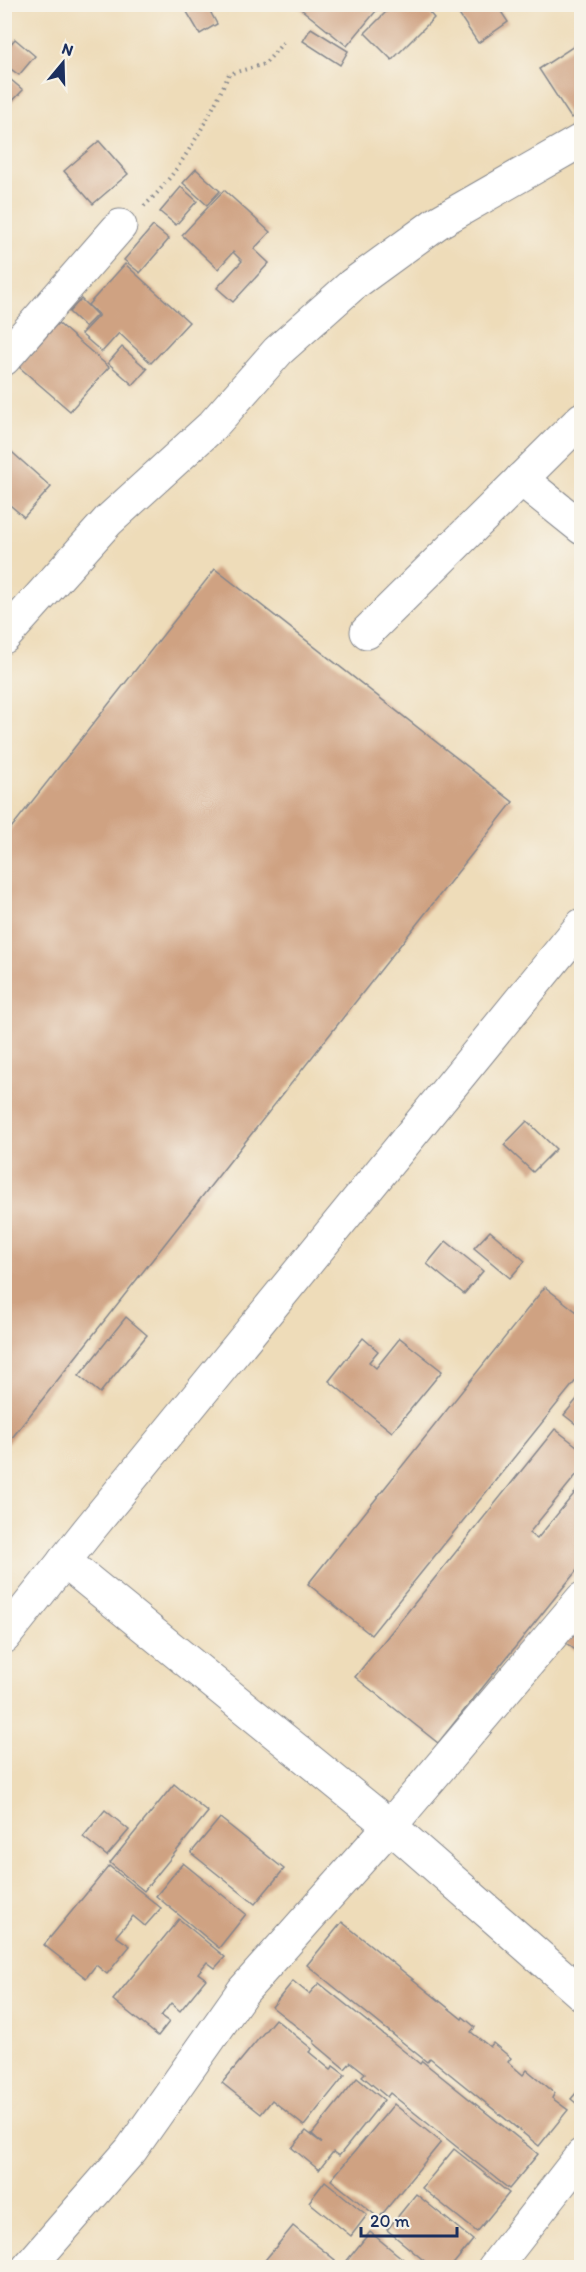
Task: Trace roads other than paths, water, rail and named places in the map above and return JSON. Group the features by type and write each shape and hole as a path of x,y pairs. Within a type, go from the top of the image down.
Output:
{"street":[{"path":"4,637 108,521 212,426 278,351 352,285 437,224 582,140"},
{"path":"4,359 120,226"},
{"path":"367,632 582,419"},
{"path":"521,479 582,528"},
{"path":"4,1637 582,925"},
{"path":"64,1561 390,1826 582,1994"},
{"path":"28,2268 131,2150 243,1991 390,1826 582,1599"},
{"path":"494,2268 582,2155"}]}
